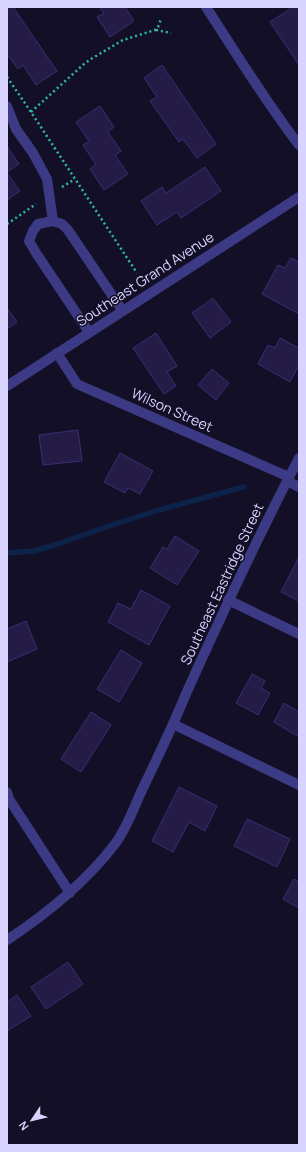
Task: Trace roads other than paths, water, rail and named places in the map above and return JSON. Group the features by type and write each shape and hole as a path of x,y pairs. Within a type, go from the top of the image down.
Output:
{"street":[{"path":"206,7 287,130 299,145"},
{"path":"7,106 16,128 47,179 53,221"},
{"name":"Southeast Grand Avenue","path":"7,386 122,310 299,197"},
{"path":"89,332 29,241 32,231 38,224 53,221 62,224 68,230 122,310"},
{"name":"Wilson Street","path":"57,353 77,384 288,479 299,488"},
{"name":"Southeast Eastridge Street","path":"7,940 34,922 70,893 94,870 116,842 130,816 173,724 228,600 299,458"},
{"path":"228,600 299,634"},
{"path":"173,724 299,785"},
{"path":"7,792 9,799 70,893"}],"waterway":[{"path":"7,553 34,551 159,510 244,487"}]}
